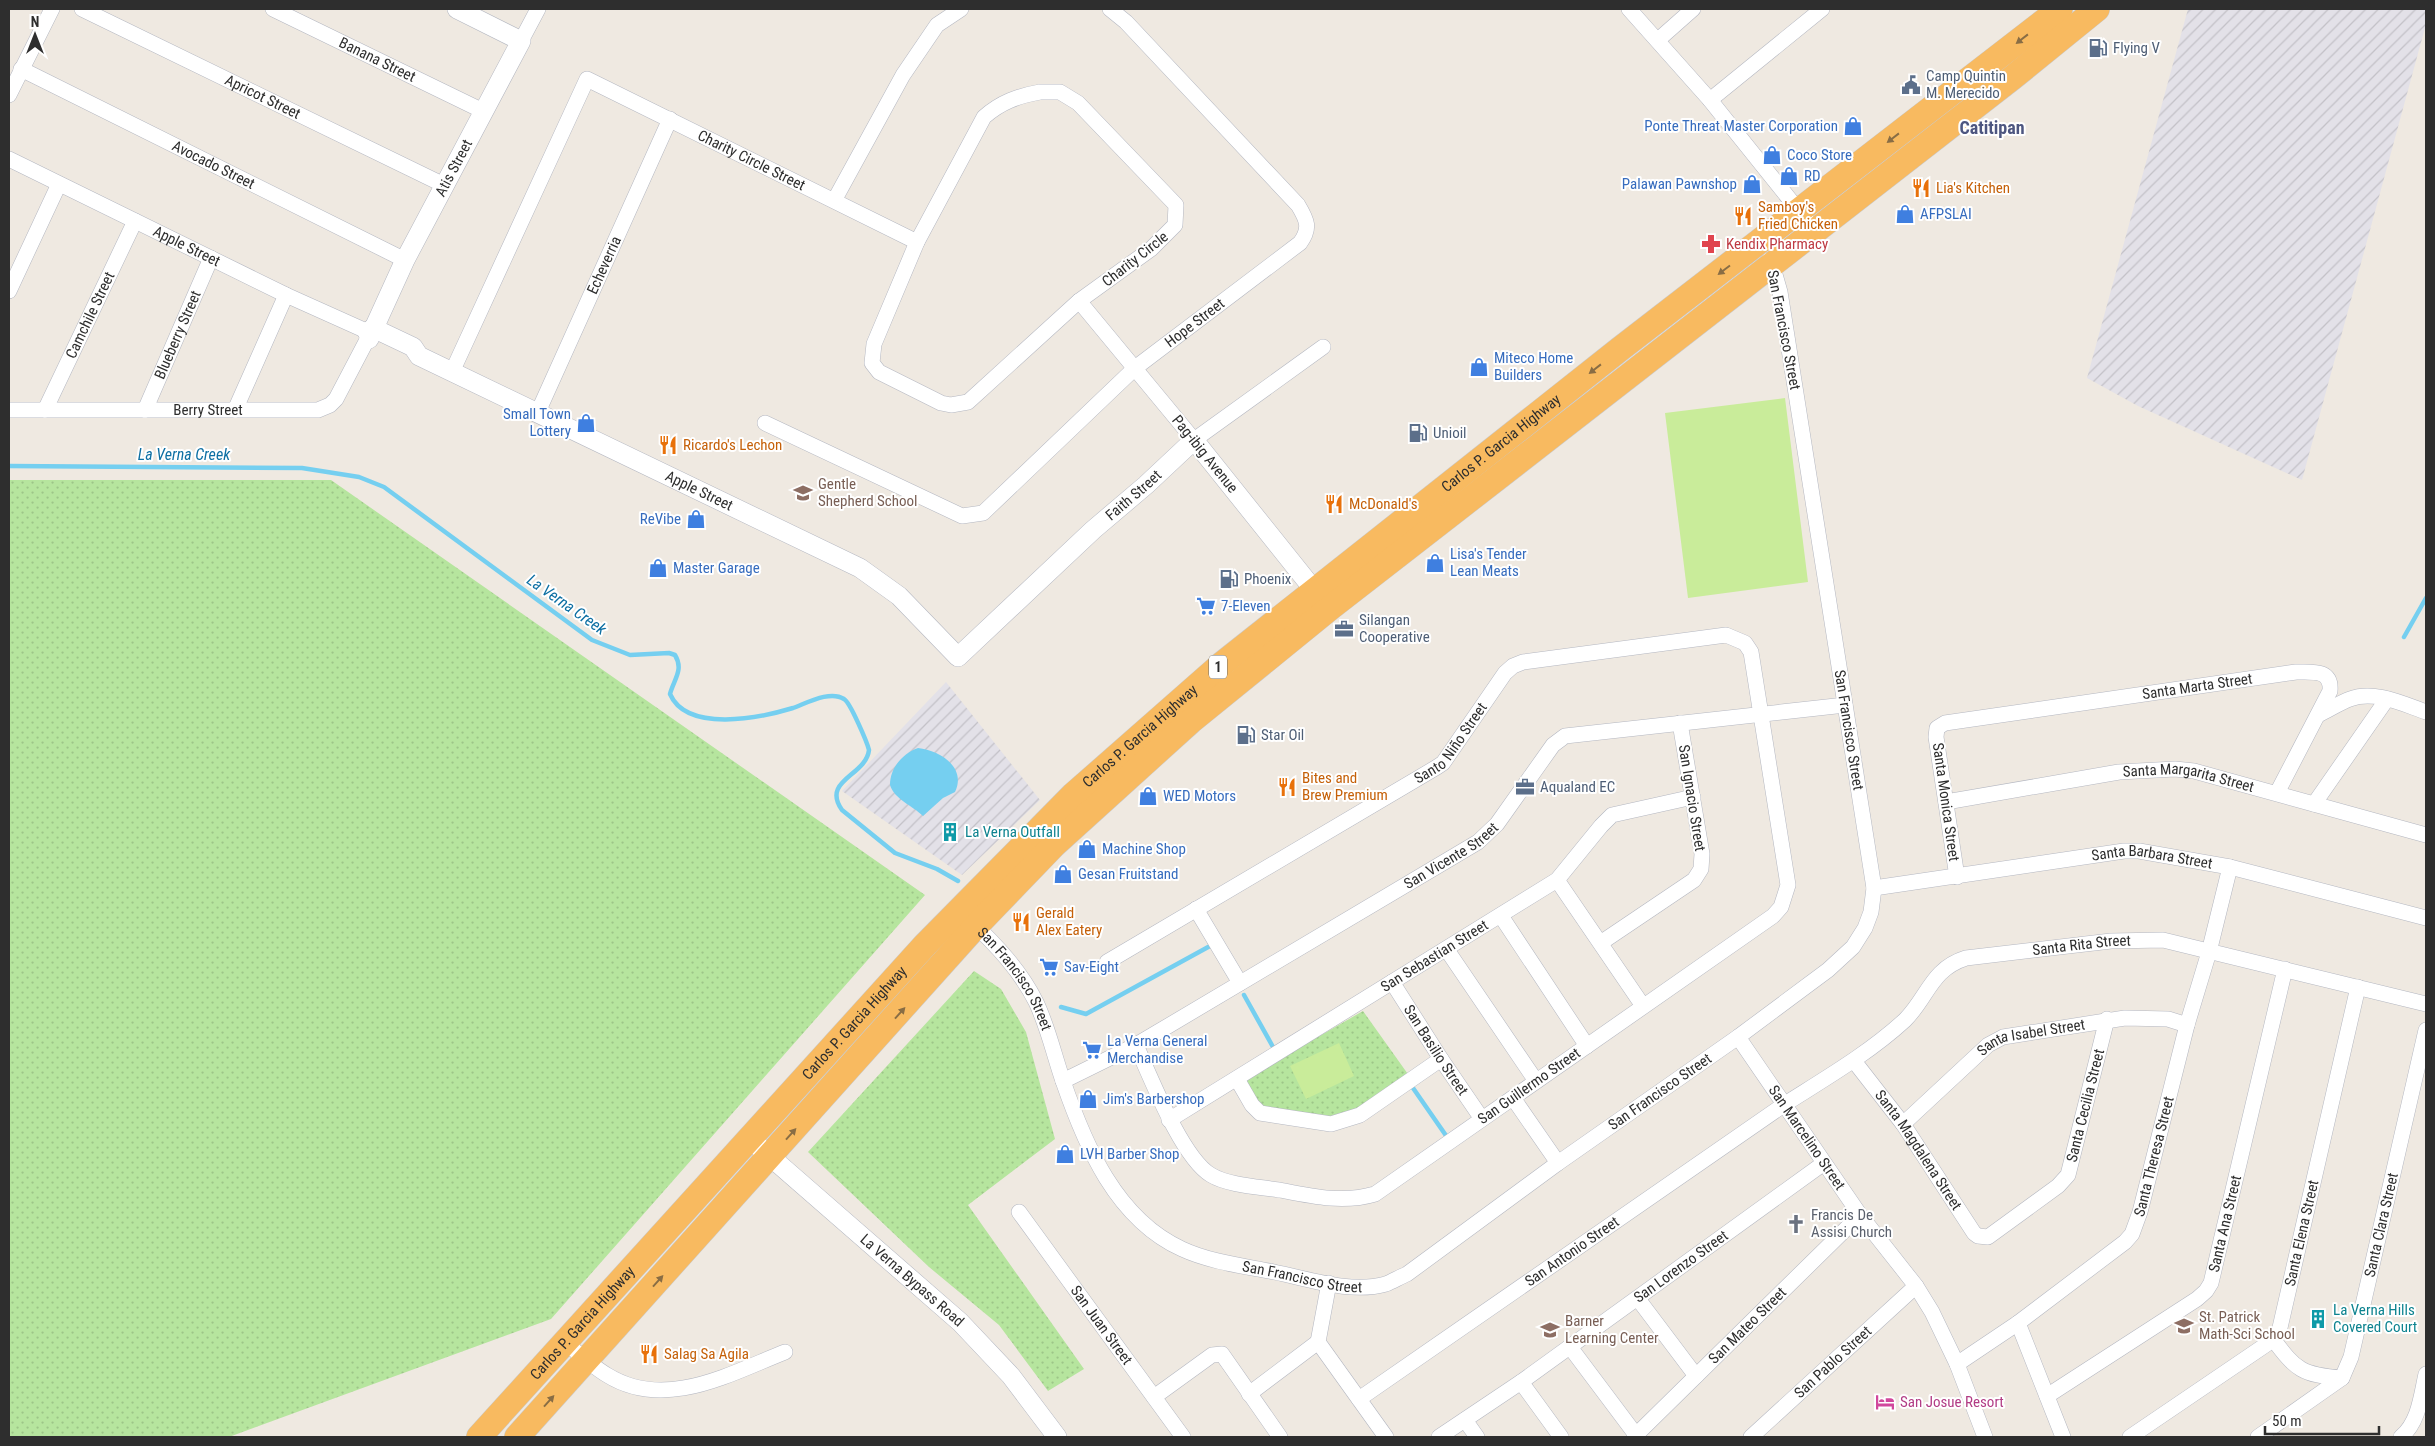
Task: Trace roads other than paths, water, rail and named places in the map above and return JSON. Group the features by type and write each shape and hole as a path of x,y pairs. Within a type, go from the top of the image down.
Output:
{"highway":[{"name":"Carlos P. Garcia Highway","path":"479,1437 958,908 1066,800 1182,712 1322,599 1468,469 2060,9"},
{"name":"Carlos P. Garcia Highway","path":"1322,599 1484,490 2012,78 2097,9"},
{"path":"1468,469 1484,490"},
{"name":"Carlos P. Garcia Highway","path":"517,1437 976,926 1182,712"}],"street":[{"path":"9,95 52,9"},
{"name":"Apricot Street","path":"82,9 444,185"},
{"name":"Banana Street","path":"272,9 483,111"},
{"path":"457,9 521,41"},
{"name":"Atis Street","path":"368,332 538,9"},
{"path":"835,200 903,75 937,25 961,9"},
{"name":"Hope Street","path":"765,423 962,516 983,513 1135,368 1300,243 1308,228 1306,219 1298,205 1126,22 1110,9"},
{"path":"1629,9 1710,100 1814,231"},
{"path":"1658,40 1692,9"},
{"path":"1710,100 1822,9"},
{"name":"Avocado Street","path":"21,69 405,260"},
{"name":"Charity Circle Street","path":"452,372 587,79 917,242"},
{"name":"Charity Circle","path":"1040,92 1060,92 1078,103 1176,205 1175,225 1168,235 1079,300 968,402 950,405 941,403 879,372 872,363 874,344 917,242 984,117 996,106 1017,97 1040,92"},
{"name":"Echeverria","path":"538,412 670,119"},
{"name":"Apple Street","path":"9,159 286,295 368,332 408,357 419,356 860,568 899,596 958,657"},
{"path":"9,291 59,184"},
{"name":"Camchile Street","path":"45,410 135,221"},
{"name":"San Francisco Street","path":"958,908 1019,972 1043,1019 1081,1130 1103,1173 1138,1219 1164,1239 1183,1250 1222,1261 1328,1283 1360,1287 1386,1284 1407,1274 1558,1164 1738,1038 1828,970 1853,947 1865,928 1871,912 1874,888 1781,302 1772,264 1757,245"},
{"name":"Blueberry Street","path":"145,410 211,258"},
{"path":"234,410 286,295"},
{"name":"Pag-ibig Avenue","path":"1079,300 1322,599"},
{"name":"Berry Street","path":"9,410 309,411 330,405 336,399 368,332"},
{"name":"Faith Street","path":"958,657 1093,530 1146,485 1194,440 1323,347"},
{"name":"Santo Niño Street","path":"1107,962 1443,763 1512,666 1523,662 1726,635 1745,643 1751,652 1762,714"},
{"name":"Santa Marta Street","path":"1937,728 1945,723 2296,672 2321,672 2330,680 2330,690 2277,793"},
{"path":"2318,715 2351,698 2375,696 2426,712"},
{"path":"2314,804 2387,699"},
{"name":"San Vicente Street","path":"1063,1081 1136,1044 1478,842 1497,824 1553,745 1565,736 1845,705"},
{"name":"San Guillermo Street","path":"1136,1044 1170,1120 1197,1162 1210,1174 1226,1181 1322,1198 1362,1198 1375,1194 1773,916 1781,907 1788,885 1762,714"},
{"name":"San Ignacio Street","path":"1602,942 1694,880 1701,869 1702,854 1694,797 1680,722"},
{"name":"Santa Monica Street","path":"1937,728 1936,737 1957,877"},
{"name":"Santa Margarita Street","path":"1946,802 2119,772 2175,769 2194,771 2426,835"},
{"name":"San Sebastian Street","path":"1170,1120 1447,950 1557,880 1612,815 1694,797"},
{"name":"Santa Barbara Street","path":"1874,888 2124,851 2154,852 2230,867 2426,918"},
{"name":"Santa Theresa Street","path":"1957,1364 2018,1324 2125,1242 2132,1234 2140,1212 2186,1025 2209,952 2230,867"},
{"path":"1557,880 1602,942 1643,1006"},
{"path":"1196,909 1240,983"},
{"path":"1501,916 1587,1046"},
{"name":"Santa Rita Street","path":"1785,1104 1854,1061 1906,1019 1940,972 1954,962 1966,958 2111,941 2150,940 2285,969 2426,1004"},
{"path":"1447,950 1536,1081"},
{"name":"Santa Ana Street","path":"2047,1396 2197,1299 2206,1291 2211,1283 2285,969"},
{"name":"San Basilio Street","path":"1392,982 1482,1119"},
{"name":"Santa Elena Street","path":"2273,1339 2282,1324 2358,987"},
{"name":"Santa Isabel Street","path":"1903,1124 1988,1045 2017,1034 2107,1019 2168,1019 2186,1025"},
{"name":"Santa Cecilia Street","path":"1983,1237 1992,1236 2058,1186 2068,1175 2107,1019"},
{"name":"Santa Clara Street","path":"2342,1378 2357,1338 2426,1030"},
{"name":"San Marcelino Street","path":"1738,1038 1860,1215 1916,1286 1932,1312 1957,1364 1985,1437"},
{"path":"1237,1079 1252,1105 1260,1113 1331,1124 1360,1115 1441,1059"},
{"name":"Santa Magdalena Street","path":"1854,1061 1903,1124 1974,1233 1983,1237"},
{"path":"1512,1098 1558,1164"},
{"name":"San Antonio Street","path":"1359,1399 1785,1104"},
{"name":"La Verna Bypass Road","path":"750,1139 932,1296 974,1335 1012,1376 1057,1437"},
{"name":"San Lorenzo Street","path":"1439,1437 1521,1382 1824,1164"},
{"name":"San Juan Street","path":"1019,1212 1183,1437"},
{"name":"San Mateo Street","path":"1635,1436 1860,1215"},
{"path":"1249,1394 1318,1342 1328,1283"},
{"name":"San Pablo Street","path":"1751,1437 1916,1286"},
{"path":"1638,1299 1696,1376"},
{"path":"2018,1324 2062,1437"},
{"path":"2130,1437 2273,1339 2296,1368 2316,1375 2342,1378"},
{"path":"566,1342 608,1376 625,1384 648,1390 668,1392 699,1386 785,1352"},
{"path":"1318,1342 1386,1437"},
{"path":"1570,1347 1635,1436"},
{"path":"1154,1397 1212,1356 1218,1354 1225,1357 1280,1437"},
{"path":"2401,1437 2410,1428 2416,1416 2426,1374"},
{"path":"2258,1437 2342,1378"},
{"path":"1521,1382 1561,1437"},
{"path":"1465,1420 1477,1437"}],"water":[{"path":"918,748 934,752 949,761 957,775 958,783 955,792 943,798 923,816 896,795 890,785 892,773 898,762"}],"waterway":[{"name":"La Verna Creek","path":"9,466 302,468 359,477 384,487 592,640 630,655 669,653 675,655 679,665 670,694 679,706 692,714 708,718 744,718 779,712 825,697 832,696 844,699 854,714 869,750 861,766 846,778 837,792 837,800 842,810 895,853 937,869 958,881"},
{"path":"2404,637 2426,598"},
{"name":"La Verna Creek","path":"1061,1007 1086,1014 1210,946"},
{"name":"La Verna Creek","path":"1244,995 1273,1047"},
{"name":"La Verna Creek","path":"1413,1088 1447,1137"}],"place":[{"name":"Flying V","path":"2098,48"},
{"name":"Camp Quintin M. Merecido","path":"1911,85"},
{"name":"Ponte Threat Master Corporation","path":"1853,126"},
{"name":"Coco Store","path":"1772,155"},
{"name":"RD","path":"1789,176"},
{"name":"Palawan Pawnshop","path":"1752,184"},
{"name":"Lia's Kitchen","path":"1921,188"},
{"name":"AFPSLAI","path":"1905,214"},
{"name":"Samboy's Fried Chicken","path":"1743,216"},
{"name":"Kendix Pharmacy","path":"1711,244"},
{"name":"Miteco Home Builders","path":"1479,367"},
{"name":"Small Town Lottery","path":"586,423"},
{"name":"Unioil","path":"1418,433"},
{"name":"Ricardo's Lechon","path":"668,445"},
{"name":"Gentle Shepherd School","path":"803,493"},
{"name":"McDonald's","path":"1334,504"},
{"name":"ReVibe","path":"696,519"},
{"name":"Lisa's Tender Lean Meats","path":"1435,563"},
{"name":"Master Garage","path":"658,568"},
{"name":"Phoenix","path":"1229,579"},
{"name":"7-Eleven","path":"1206,606"},
{"name":"Silangan Cooperative","path":"1344,629"},
{"name":"Star Oil","path":"1246,735"},
{"name":"Bites and Brew Premium","path":"1287,787"},
{"name":"Aqualand EC","path":"1525,787"},
{"name":"WED Motors","path":"1148,796"},
{"name":"La Verna Outfall","path":"950,832"},
{"name":"Machine Shop","path":"1087,849"},
{"name":"Gesan Fruitstand","path":"1063,874"},
{"name":"Gerald Alex Eatery","path":"1021,922"},
{"name":"Sav-Eight","path":"1049,967"},
{"name":"La Verna General Merchandise","path":"1092,1050"},
{"name":"Jim's Barbershop","path":"1088,1099"},
{"name":"LVH Barber Shop","path":"1065,1154"},
{"name":"Francis De Assisi Church","path":"1796,1224"},
{"name":"La Verna Hills Covered Court","path":"2318,1319"},
{"name":"St. Patrick Math-Sci School","path":"2184,1326"},
{"name":"Barner Learning Center","path":"1550,1330"},
{"name":"Salag Sa Agila","path":"649,1354"},
{"name":"San Josue Resort","path":"1885,1402"}],"district":[{"name":"Catitipan","path":"1992,128"}]}
